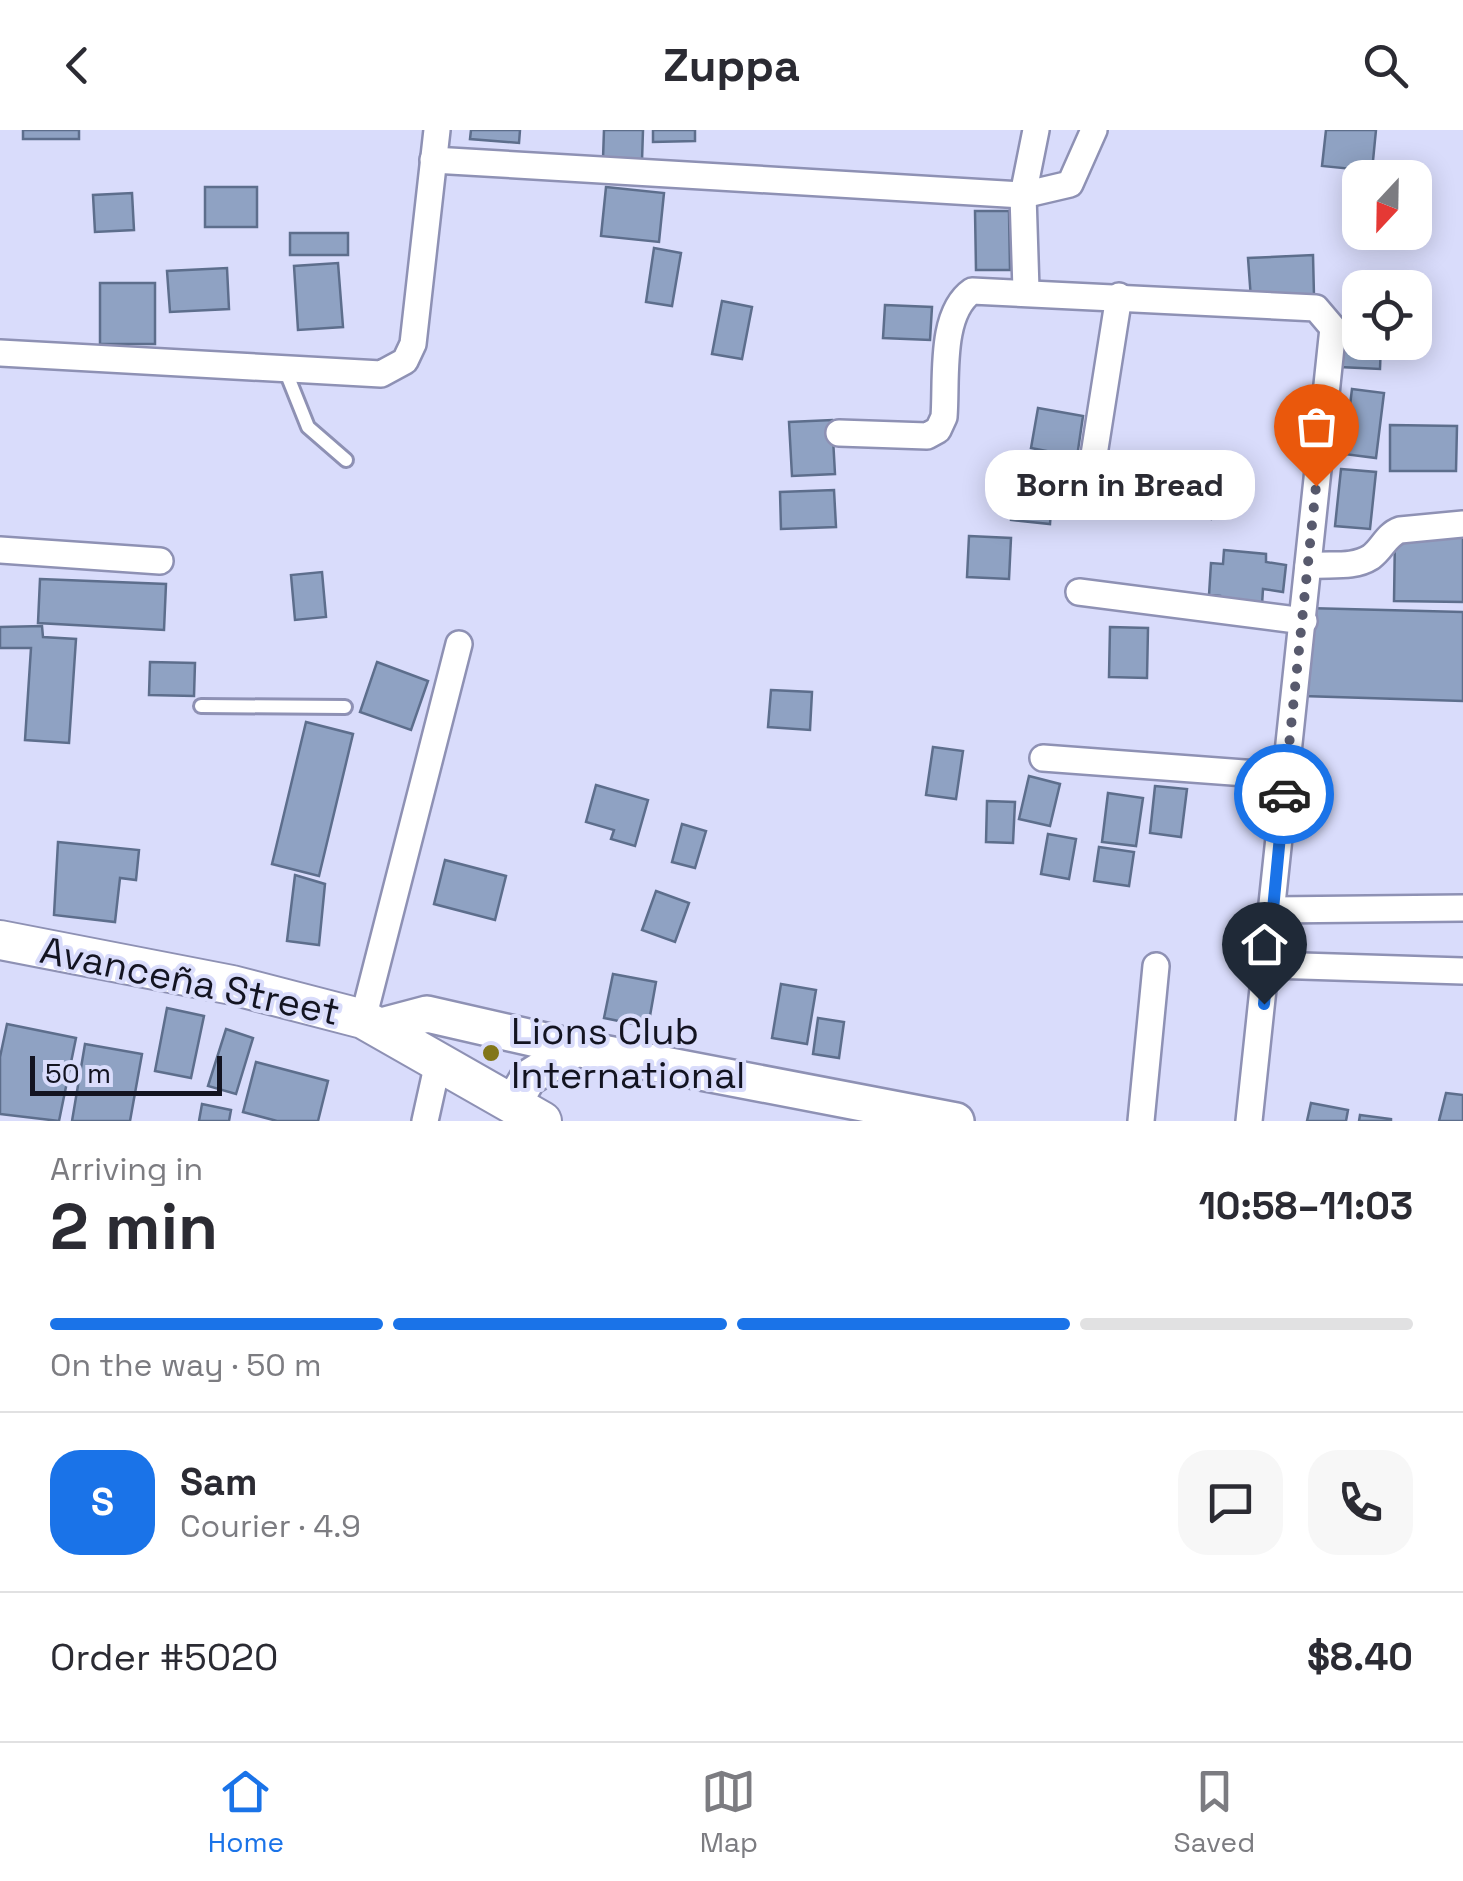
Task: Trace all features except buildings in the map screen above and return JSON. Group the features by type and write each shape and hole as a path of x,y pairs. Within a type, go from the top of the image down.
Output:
{"main road":[{"name":"Avanceña Street","path":"0,940 232,986 371,1023 527,1112"},
{"path":"371,1023 428,1014 576,1048 956,1121"},
{"path":"527,1112 528,1078 576,1048"}],"street":[{"path":"0,353 286,372 381,374 406,361 414,344 437,130"},
{"path":"1026,290 1023,195 1036,130"},
{"path":"433,160 1023,195 1070,184 1094,130"},
{"path":"839,433 927,436 938,430 944,418 952,316 961,299 972,291 1026,290 1316,308 1326,315 1333,328 1250,1121"},
{"path":"1088,493 1119,296"},
{"path":"1308,566 1351,565 1372,556 1391,534 1400,530 1463,524"},
{"path":"0,550 160,560"},
{"path":"1079,592 1304,621"},
{"path":"371,1023 459,644"},
{"path":"1043,758 1286,776"},
{"path":"1272,910 1463,908"},
{"path":"1268,964 1463,971"},
{"path":"1141,1121 1156,966"},
{"path":"425,1121 438,1058"}],"lane":[{"path":"286,372 308,428 346,460"},
{"path":"201,706 345,707"}],"way so far":[{"path":"1284,794 1316,486"}],"place":[{"name":"Born in Bread","path":"1316,486"},
{"name":"Lions Club International","path":"491,1053"}],"route":[{"path":"1264,1004 1284,794"}]}
